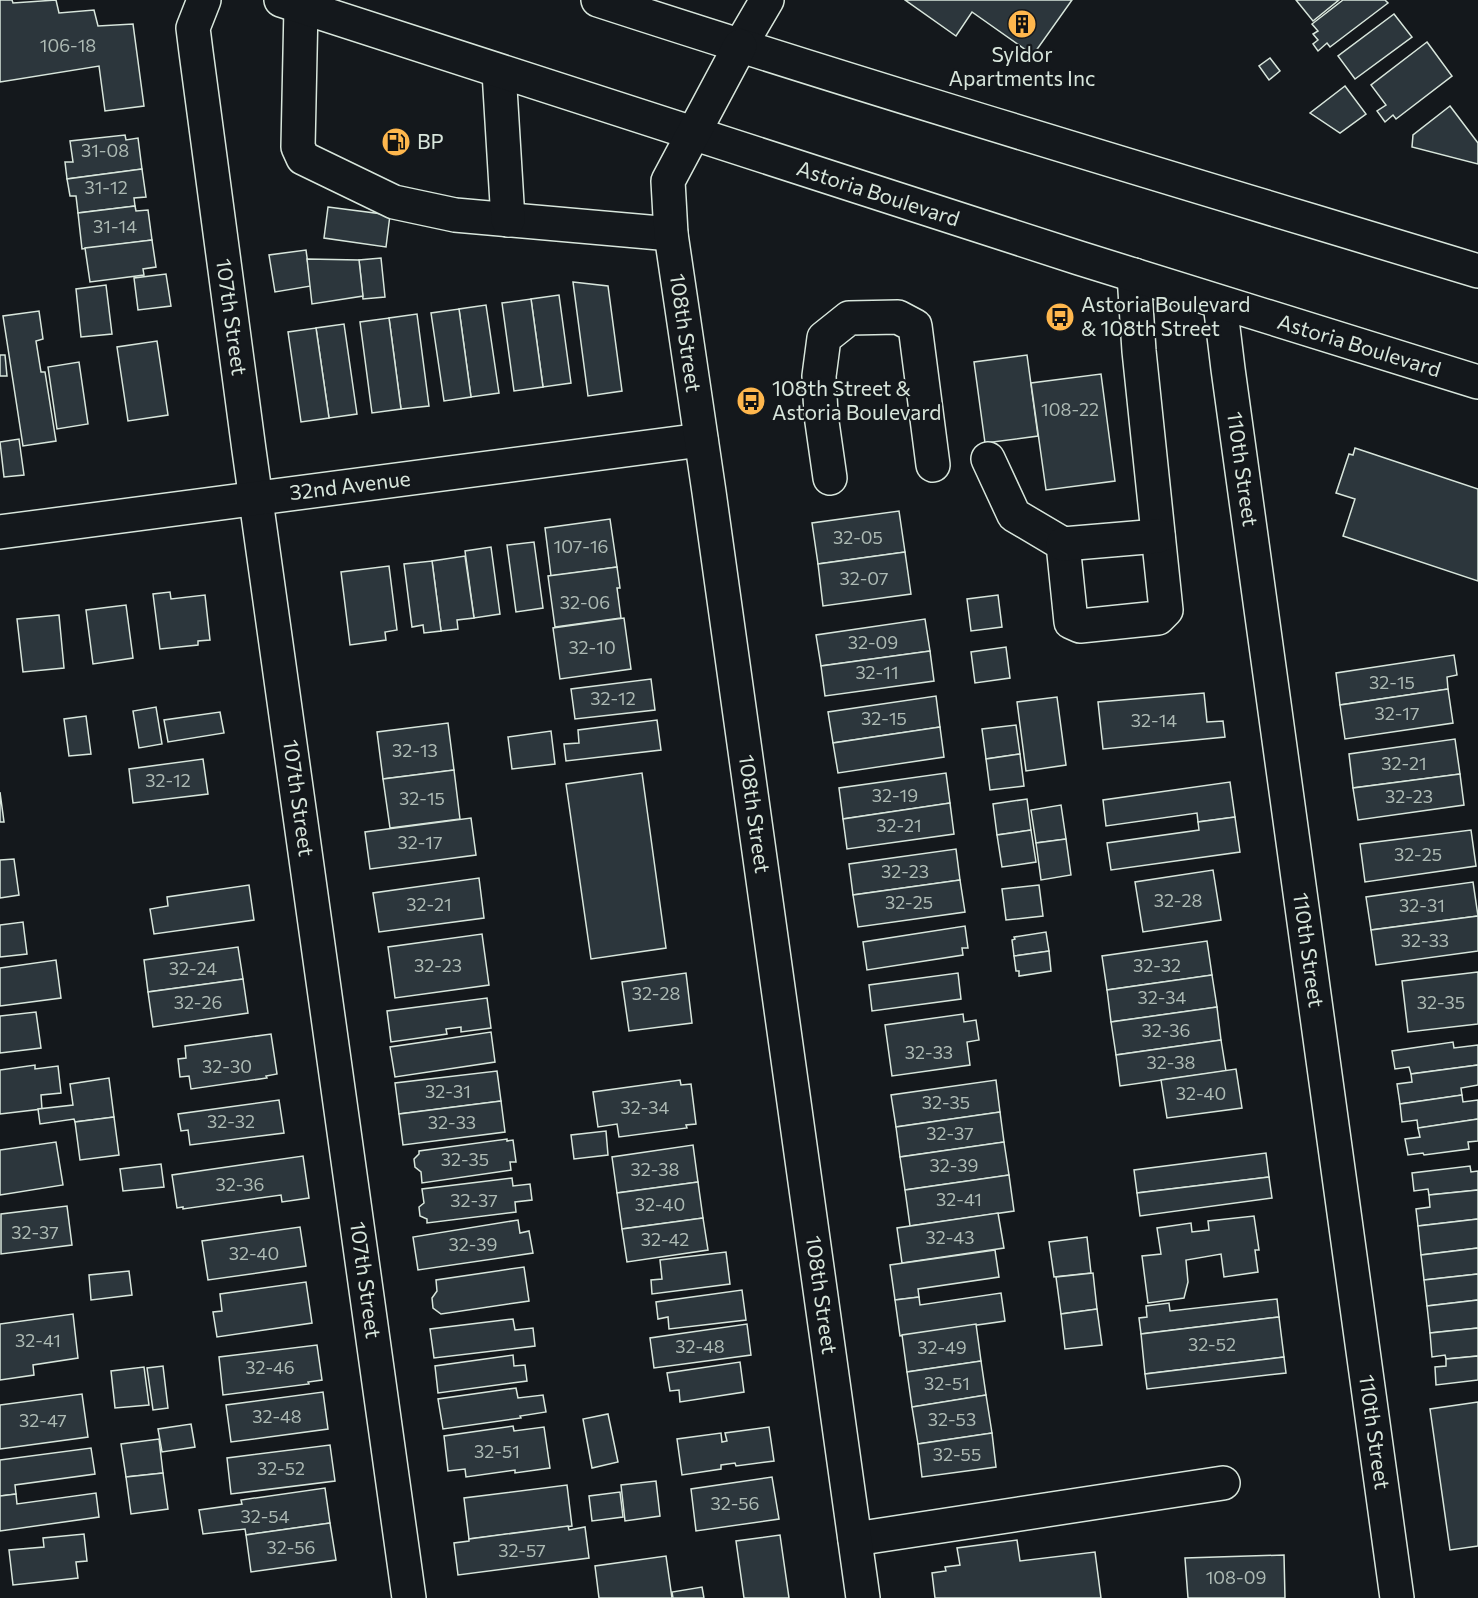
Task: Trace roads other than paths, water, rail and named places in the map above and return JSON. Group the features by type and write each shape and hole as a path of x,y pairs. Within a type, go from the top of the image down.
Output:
{"main road":[{"name":"107th Street","path":"204,0 193,28 195,52 409,1598"},
{"path":"598,0 740,46 1478,271"},
{"name":"108th Street","path":"768,0 740,46 668,181 671,234 863,1598"},
{"path":"291,3 298,147 303,158 394,202 456,215 671,234"},
{"name":"Astoria Boulevard","path":"291,3 693,135 1220,303 1478,382"},
{"path":"499,72 508,220"},
{"path":"1063,544 1071,622 1080,626 1158,618 1166,610 1138,340 1134,275"},
{"name":"110th Street","path":"1220,303 1396,1598"},
{"path":"830,478 821,415 820,367 824,338 849,318 898,317 915,326 933,465"},
{"name":"32nd Avenue","path":"0,532 701,440"},
{"path":"988,459 1014,515 1063,544 1158,536"},
{"path":"855,1539 1223,1483"}],"place":[{"name":"Syldor Apartments Inc","path":"1022,24"},
{"name":"BP","path":"396,142"},
{"name":"Astoria Boulevard & 108th Street","path":"1060,317"},
{"name":"108th Street & Astoria Boulevard","path":"751,401"}]}
